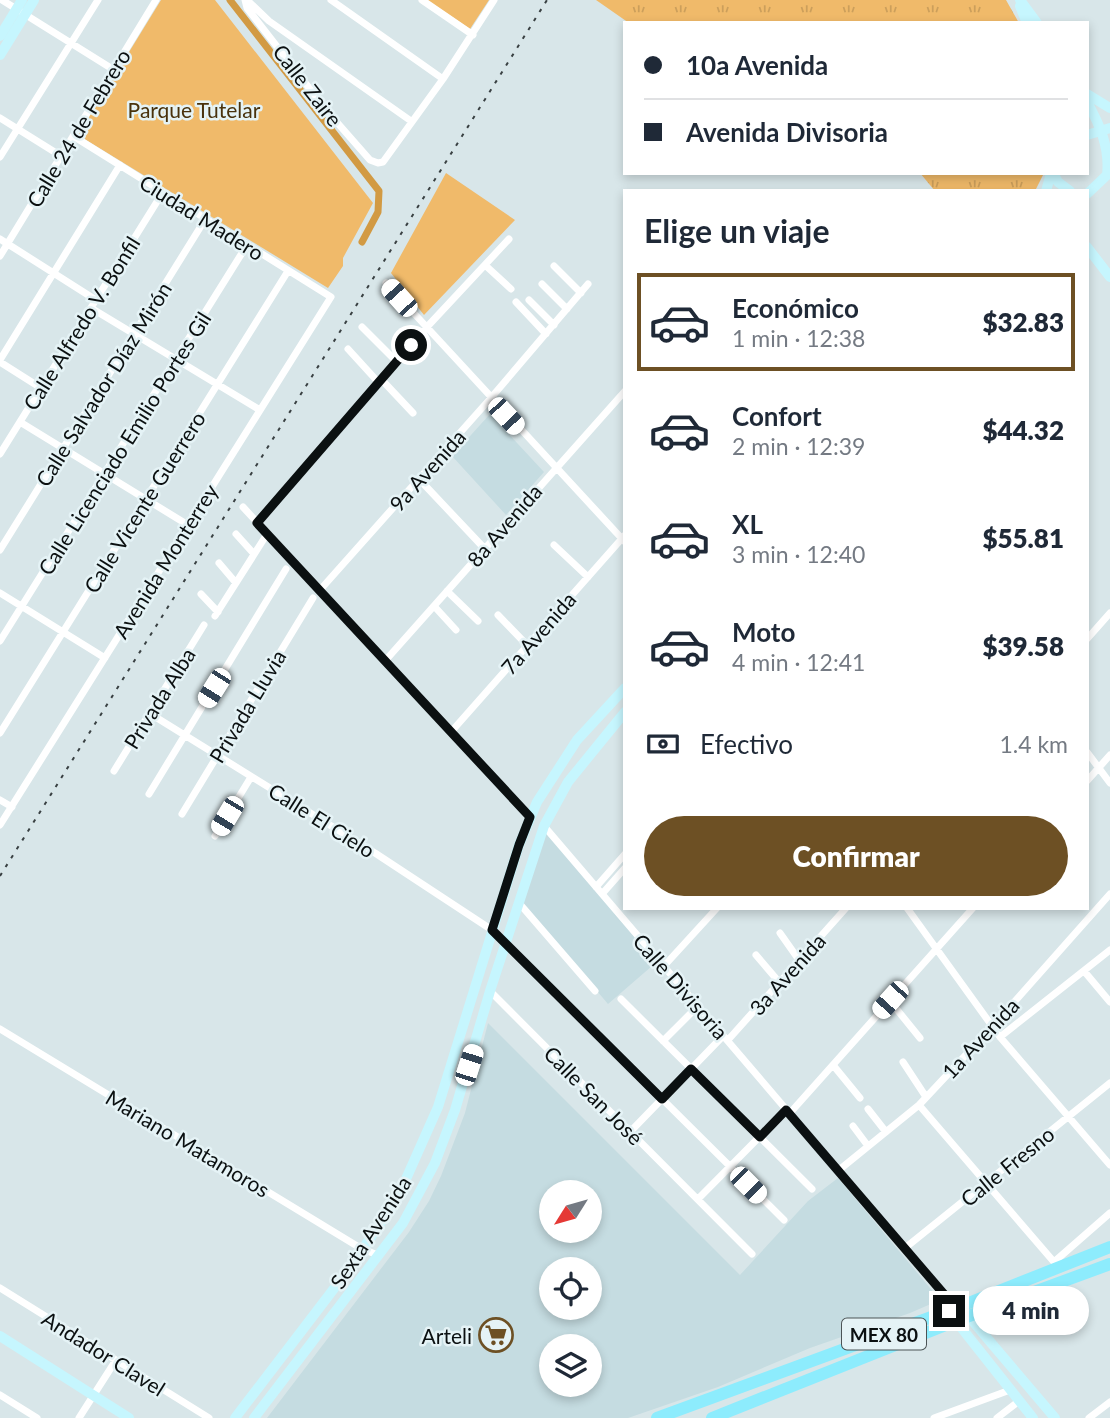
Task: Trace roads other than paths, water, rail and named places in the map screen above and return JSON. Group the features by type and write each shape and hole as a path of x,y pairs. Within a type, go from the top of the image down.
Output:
{"main road":[{"path":"0,36 21,8 34,0"},
{"path":"1019,0 1026,21"},
{"path":"1019,0 1035,21"},
{"path":"0,55 21,8"},
{"path":"1089,95 1110,108"},
{"path":"1089,105 1106,129 1109,149 1108,174 1089,192"},
{"path":"1089,134 1106,129"},
{"path":"1050,182 1058,182 1067,189"},
{"path":"1088,189 1096,186"},
{"path":"1089,250 1110,277"},
{"name":"Sexta Avenida","path":"235,1418 398,1197 438,1107 530,817 555,771 578,740 623,690"},
{"name":"Sexta Avenida","path":"254,1418 402,1223 435,1163 455,1110 489,992 544,826 568,782 623,714"},
{"name":"MEX 80","path":"712,1418 1055,1265 1110,1247"},
{"name":"MEX 80","path":"657,1418 956,1311 1110,1264"},
{"path":"956,1311 1010,1390 1033,1418"},
{"path":"956,1311 1055,1418"},
{"path":"0,1336 130,1418"}],"street":[{"path":"2,0 21,8 114,70"},
{"path":"0,157 98,0"},
{"name":"Calle 24 de Febrero","path":"0,256 4,241 61,156 156,0"},
{"path":"246,0 268,21 411,121 443,79 494,0"},
{"name":"Calle Zaire","path":"246,0 247,8 327,111 370,160 383,162 411,121"},
{"path":"331,0 443,79"},
{"path":"422,0 472,35"},
{"path":"0,118 61,156"},
{"name":"Ciudad Madero","path":"73,136 331,297"},
{"path":"41,388 0,361 120,165"},
{"name":"Calle Alfredo V. Bonfil","path":"0,454 163,192"},
{"name":"Calle Salvador Díaz Mirón","path":"0,550 206,219"},
{"path":"257,523 426,328 509,239"},
{"path":"4,241 96,299"},
{"name":"Calle Licenciado Emilio Portes Gil","path":"0,641 247,245"},
{"path":"485,265 511,289"},
{"path":"554,266 581,293"},
{"name":"Calle Vicente Guerrero","path":"0,733 288,271"},
{"path":"386,284 490,399 623,538"},
{"path":"542,284 567,310"},
{"name":"9a Avenida","path":"320,590 588,284"},
{"name":"Avenida Monterrey","path":"0,825 331,297"},
{"path":"529,300 554,325"},
{"path":"516,302 546,334"},
{"path":"91,308 260,410"},
{"path":"362,327 397,362"},
{"path":"348,349 413,413"},
{"name":"8a Avenida","path":"385,661 623,393"},
{"path":"20,422 188,525"},
{"path":"419,479 484,548"},
{"path":"243,507 530,817"},
{"path":"236,534 254,554"},
{"path":"201,594 216,614 267,534"},
{"name":"7a Avenida","path":"451,732 623,540"},
{"path":"554,545 588,577"},
{"path":"219,563 236,583"},
{"path":"149,794 286,569"},
{"path":"447,591 478,621"},
{"path":"0,593 104,659"},
{"name":"Privada Lluvia","path":"182,814 313,598"},
{"path":"433,606 457,630"},
{"path":"1089,637 1110,613"},
{"path":"498,615 527,645"},
{"name":"Privada Alba","path":"114,771 204,625"},
{"name":"Calle El Cielo","path":"149,713 375,853 492,930 784,1220"},
{"path":"1089,755 1110,783"},
{"path":"1089,778 1110,755"},
{"path":"215,836 251,777"},
{"path":"0,800 12,807"},
{"name":"Calle Divisoria","path":"544,826 839,1170 956,1311"},
{"path":"596,887 623,856"},
{"path":"602,894 623,870"},
{"name":"1a Avenida","path":"839,1170 919,1105 1110,894"},
{"path":"519,903 595,991"},
{"path":"664,967 714,910"},
{"name":"3a Avenida","path":"630,1132 725,1038 844,910"},
{"path":"908,910 992,1027 1110,1166"},
{"path":"698,1199 832,1065 971,910"},
{"path":"780,933 799,960"},
{"path":"1000,1037 1110,950"},
{"path":"756,955 779,982"},
{"path":"1084,971 1110,1002"},
{"name":"Calle San José","path":"489,992 752,1254"},
{"path":"621,999 812,1189"},
{"path":"890,1000 920,1038"},
{"path":"663,1041 698,1006"},
{"name":"Mariano Matamoros","path":"0,1029 362,1249 378,1255"},
{"path":"903,1062 926,1097"},
{"path":"832,1065 860,1098"},
{"name":"Calle Fresno","path":"905,1248 1110,1083"},
{"path":"919,1105 1055,1265 1110,1213"},
{"path":"868,1109 886,1132"},
{"path":"853,1126 868,1146"},
{"name":"Andador Clavel","path":"0,1288 209,1418"},
{"path":"79,1418 116,1360"},
{"path":"934,1418 1010,1390"},
{"path":"0,1395 37,1418"},
{"path":"998,1418 1019,1401"},
{"path":"1089,1418 1110,1402"}],"waterway":[{"path":"230,0 379,191 378,212 362,242"}],"railway":[{"path":"0,876 547,0"}],"place":[{"name":"Arteli","path":"496,1335"}],"park label":[{"name":"Parque Tutelar","path":"194,109"}]}
